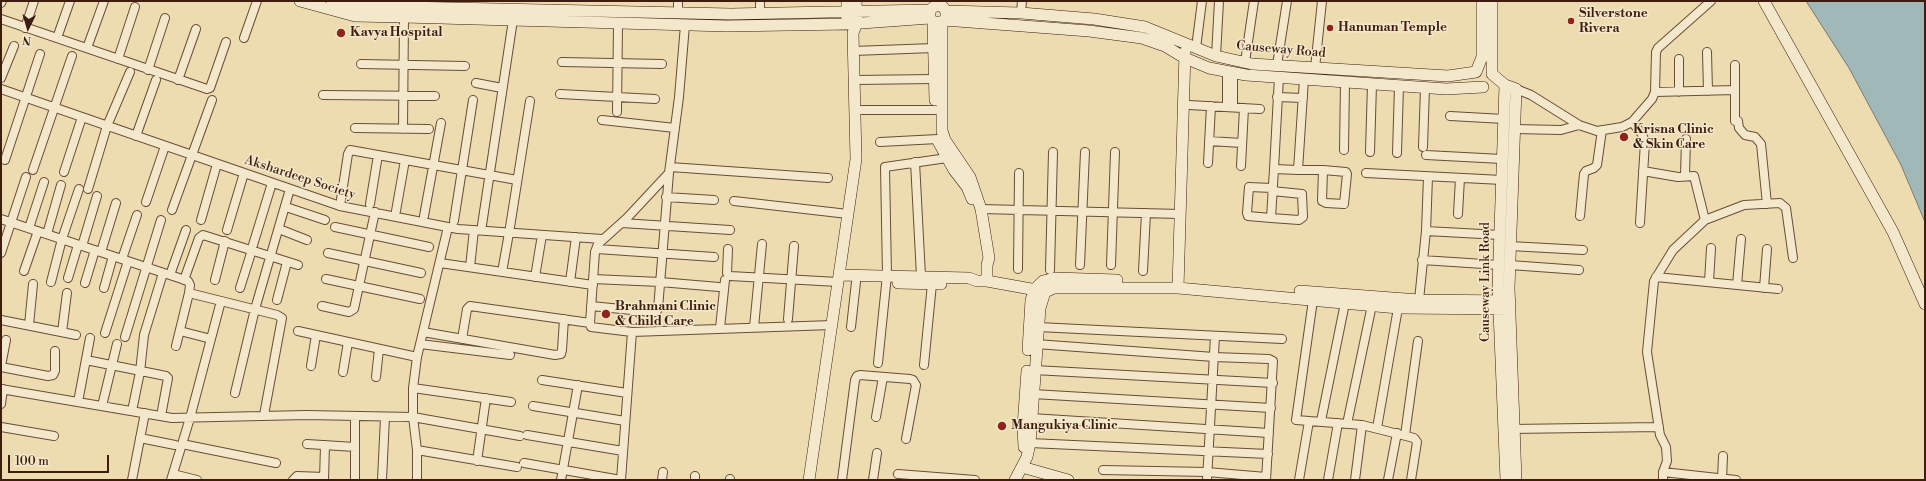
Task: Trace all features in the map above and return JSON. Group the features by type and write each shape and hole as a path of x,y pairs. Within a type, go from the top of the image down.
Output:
{"main road":[{"name":"Causeway Road","path":"300,1 355,16 688,25 853,26 938,12 1021,13 1094,19 1145,27 1216,56 1245,62 1448,76 1476,72"},
{"name":"Causeway Road","path":"332,1 393,4 528,5 673,13 760,13 852,6 938,12 1142,38 1165,46 1185,58 1209,68 1230,72 1446,89 1505,85"},
{"path":"1482,1 1482,57 1474,77 1475,83 1484,87 1491,83 1492,74 1492,1"},
{"path":"1764,1 1893,232 1925,304"},
{"path":"809,480 856,159 852,6"},
{"path":"938,12 934,48 935,110 938,139 948,158 967,187 973,201 983,258 987,265"},
{"path":"938,12 942,131 945,140 970,177 982,209 990,258 982,281"},
{"path":"668,24 673,13"},
{"path":"688,25 691,13"},
{"path":"1178,285 1186,44"},
{"path":"1476,72 1484,68 1505,85 1516,89 1510,246 1504,265 1510,305 1510,429 1516,477"},
{"name":"Causeway Link Road","path":"1505,85 1500,234 1504,265 1498,305 1510,429 1506,480"},
{"path":"839,278 921,276 969,278 1040,290 1054,288 1178,285 1498,305"},
{"path":"839,278 856,282 886,278 932,284 970,284 982,281"},
{"path":"1178,285 1398,308 1510,305"},
{"path":"1015,480 1028,457 1030,444 1040,290"},
{"path":"1028,457 1023,445 1023,427 1031,300 1040,290"},
{"path":"1022,467 1068,480"}],"street":[{"path":"25,28 34,1"},
{"path":"57,38 70,1"},
{"path":"87,48 104,1"},
{"path":"244,38 257,1"},
{"path":"673,13 678,1"},
{"path":"760,1 760,13"},
{"path":"1021,13 1022,1"},
{"path":"1196,48 1202,1"},
{"path":"1216,56 1219,1"},
{"path":"1245,62 1254,1"},
{"path":"1277,65 1287,1"},
{"path":"1315,68 1322,1"},
{"path":"1516,89 1531,95 1579,125 1596,131 1622,127 1632,122 1643,111 1655,92 1656,52 1658,48 1711,1"},
{"path":"118,59 135,8"},
{"path":"403,129 404,17"},
{"path":"148,70 165,18"},
{"path":"1,19 204,89 210,88 226,42"},
{"path":"482,225 513,20"},
{"path":"617,112 618,23"},
{"path":"591,306 656,312 658,309 666,197 688,25"},
{"path":"178,80 196,29"},
{"path":"1,78 14,46"},
{"path":"853,51 934,48"},
{"path":"1707,52 1708,91"},
{"path":"5,160 24,98 40,54"},
{"path":"33,170 72,56"},
{"path":"1679,59 1679,92"},
{"path":"562,62 662,64"},
{"path":"361,64 465,66"},
{"path":"1735,65 1737,121 1739,128 1745,135 1755,137 1761,144 1767,204"},
{"path":"51,282 62,239 130,72"},
{"path":"1230,72 1230,107"},
{"path":"1271,218 1279,77"},
{"path":"854,80 934,79"},
{"path":"1298,170 1304,79"},
{"path":"136,136 156,80"},
{"path":"1344,150 1345,82"},
{"path":"476,83 502,88"},
{"path":"1370,152 1372,84"},
{"path":"1397,153 1399,86"},
{"path":"1425,88 1424,151 1502,158"},
{"name":"Akshardeep Society","path":"1,90 340,206 451,224 474,230 509,230 542,235 602,239"},
{"path":"1655,92 1735,90"},
{"path":"560,94 655,99"},
{"path":"323,95 435,96"},
{"path":"1278,97 1303,98"},
{"path":"172,210 212,100"},
{"path":"417,480 417,450 413,418 413,388 417,358 440,262 451,224 462,170 473,100"},
{"path":"502,272 530,101"},
{"path":"1190,105 1260,109"},
{"path":"1208,163 1211,106"},
{"path":"1241,166 1244,108"},
{"path":"855,110 935,110"},
{"path":"1450,116 1504,119"},
{"path":"64,172 82,118"},
{"path":"602,120 675,128"},
{"path":"1632,122 1642,134 1645,142 1640,223"},
{"path":"424,216 441,123"},
{"path":"1514,129 1562,130 1579,125"},
{"path":"355,128 429,129"},
{"path":"1580,216 1584,174 1586,171 1597,165 1602,130"},
{"path":"880,142 938,139"},
{"path":"1685,176 1686,139"},
{"path":"1209,141 1242,143"},
{"path":"146,202 165,146"},
{"path":"340,206 349,152 352,150 517,180"},
{"path":"1050,270 1053,152"},
{"path":"1080,265 1085,152"},
{"path":"1111,265 1114,152"},
{"path":"370,204 378,155"},
{"path":"878,363 886,278 885,167 948,158"},
{"path":"396,211 405,160"},
{"path":"915,162 921,276"},
{"path":"201,220 216,164"},
{"path":"1274,169 1323,170 1342,171 1347,174 1344,204 1322,202 1323,170"},
{"path":"669,170 828,178"},
{"path":"669,170 650,195 622,223 602,239 597,249 591,306 590,323 592,327 597,329 632,332 832,325"},
{"path":"1644,170 1678,177 1694,176 1706,220"},
{"path":"1018,269 1019,173"},
{"path":"1366,173 1502,180"},
{"path":"227,230 244,174"},
{"path":"1,253 26,177"},
{"path":"1419,300 1426,231 1428,177"},
{"path":"1458,214 1460,178"},
{"path":"29,228 44,182"},
{"path":"240,288 272,183"},
{"path":"48,234 61,185"},
{"path":"1249,187 1302,194 1303,217 1299,220 1271,218 1248,216 1249,187"},
{"path":"235,393 255,309 290,189"},
{"path":"68,278 97,196"},
{"path":"666,197 714,200"},
{"path":"734,201 848,214"},
{"path":"85,283 116,203"},
{"path":"1736,480 1663,476 1667,460 1666,447 1660,435 1647,352 1654,281 1673,250 1706,220 1744,205 1780,203 1783,205 1793,258"},
{"path":"286,207 325,220"},
{"path":"982,209 1180,214"},
{"path":"322,306 352,311 375,212"},
{"path":"1143,271 1146,213"},
{"path":"105,333 138,215"},
{"path":"1,219 188,281 190,286 189,293 176,346"},
{"path":"125,337 145,267 161,220"},
{"path":"622,223 730,230"},
{"path":"335,227 429,247"},
{"path":"279,229 307,240"},
{"path":"132,411 140,372 144,335 166,274 186,230"},
{"path":"470,267 474,230"},
{"path":"24,271 38,231"},
{"path":"1426,231 1500,234"},
{"path":"184,280 200,236 203,235 253,247 271,256 298,265"},
{"path":"535,277 542,235"},
{"path":"570,282 576,237"},
{"path":"1736,285 1741,239"},
{"path":"215,280 225,241"},
{"path":"754,327 762,244"},
{"path":"788,319 794,246"},
{"path":"1510,246 1583,250"},
{"path":"1709,282 1711,248"},
{"path":"597,249 714,257"},
{"path":"728,249 728,275 791,279 839,278"},
{"path":"1764,288 1768,249"},
{"path":"328,253 421,273"},
{"path":"104,288 113,256"},
{"path":"1422,260 1579,270"},
{"path":"277,300 287,262"},
{"path":"440,262 570,282 660,282 719,287"},
{"path":"1656,277 1778,289"},
{"path":"326,279 420,299"},
{"path":"720,328 725,280"},
{"path":"852,327 856,282"},
{"path":"29,325 33,284"},
{"path":"924,365 932,284"},
{"path":"62,332 67,293"},
{"path":"189,293 278,315 282,318 264,415"},
{"path":"1313,300 1296,420 1362,425 1414,438 1417,442 1411,480"},
{"path":"197,480 172,477 179,445 190,418 220,301"},
{"path":"1321,421 1345,303"},
{"path":"1347,424 1372,305"},
{"path":"462,339 467,309 470,306 590,323"},
{"path":"1377,428 1398,308"},
{"path":"1,320 76,334"},
{"path":"423,332 560,354 564,320"},
{"path":"1038,327 1282,339"},
{"path":"180,331 211,339"},
{"path":"298,331 417,358"},
{"path":"417,450 477,461 563,470 621,480 632,332"},
{"path":"311,366 316,335"},
{"path":"1207,476 1215,336"},
{"path":"78,402 90,338"},
{"path":"6,340 1,366 48,376 53,375 55,371 55,350"},
{"path":"1388,480 1401,434 1418,341"},
{"path":"343,372 348,342"},
{"path":"102,406 117,344"},
{"path":"420,344 510,355"},
{"path":"1036,344 1214,357 1269,359 1274,364 1266,479 1103,470"},
{"path":"376,377 379,349"},
{"path":"86,360 168,378 161,416"},
{"path":"1034,370 1273,383"},
{"path":"842,480 855,380 857,376 910,379 916,385 906,438"},
{"path":"876,417 883,377"},
{"path":"542,380 627,393"},
{"path":"561,480 578,385"},
{"path":"413,388 510,402"},
{"path":"1,404 2,389 161,416 190,418 264,415 413,418 623,450"},
{"path":"1033,394 1211,406 1271,408"},
{"path":"477,461 486,398"},
{"path":"533,406 625,421"},
{"path":"132,480 145,413"},
{"path":"355,416 355,480"},
{"path":"382,480 385,417"},
{"path":"1031,418 1210,428 1269,433"},
{"path":"1299,480 1309,421"},
{"path":"1328,480 1338,423"},
{"path":"1355,480 1362,425"},
{"path":"1510,429 1659,427"},
{"path":"1,428 54,436"},
{"path":"140,438 276,464"},
{"path":"307,444 355,447"},
{"path":"1030,444 1268,454"},
{"path":"293,480 297,476 324,479 325,445"},
{"path":"873,480 877,453"},
{"path":"1722,480 1723,456"},
{"path":"898,474 975,480"}],"water":[{"path":"1806,1 1925,1 1925,222 1901,165 1849,68"}],"place":[{"name":"Silverstone Rivera","path":"1571,21"},
{"name":"Hanuman Temple","path":"1330,28"},
{"name":"Kavya Hospital","path":"341,33"},
{"name":"Krisna Clinic & Skin Care","path":"1624,137"},
{"name":"Brahmani Clinic & Child Care","path":"606,314"},
{"name":"Mangukiya Clinic","path":"1002,426"}]}
